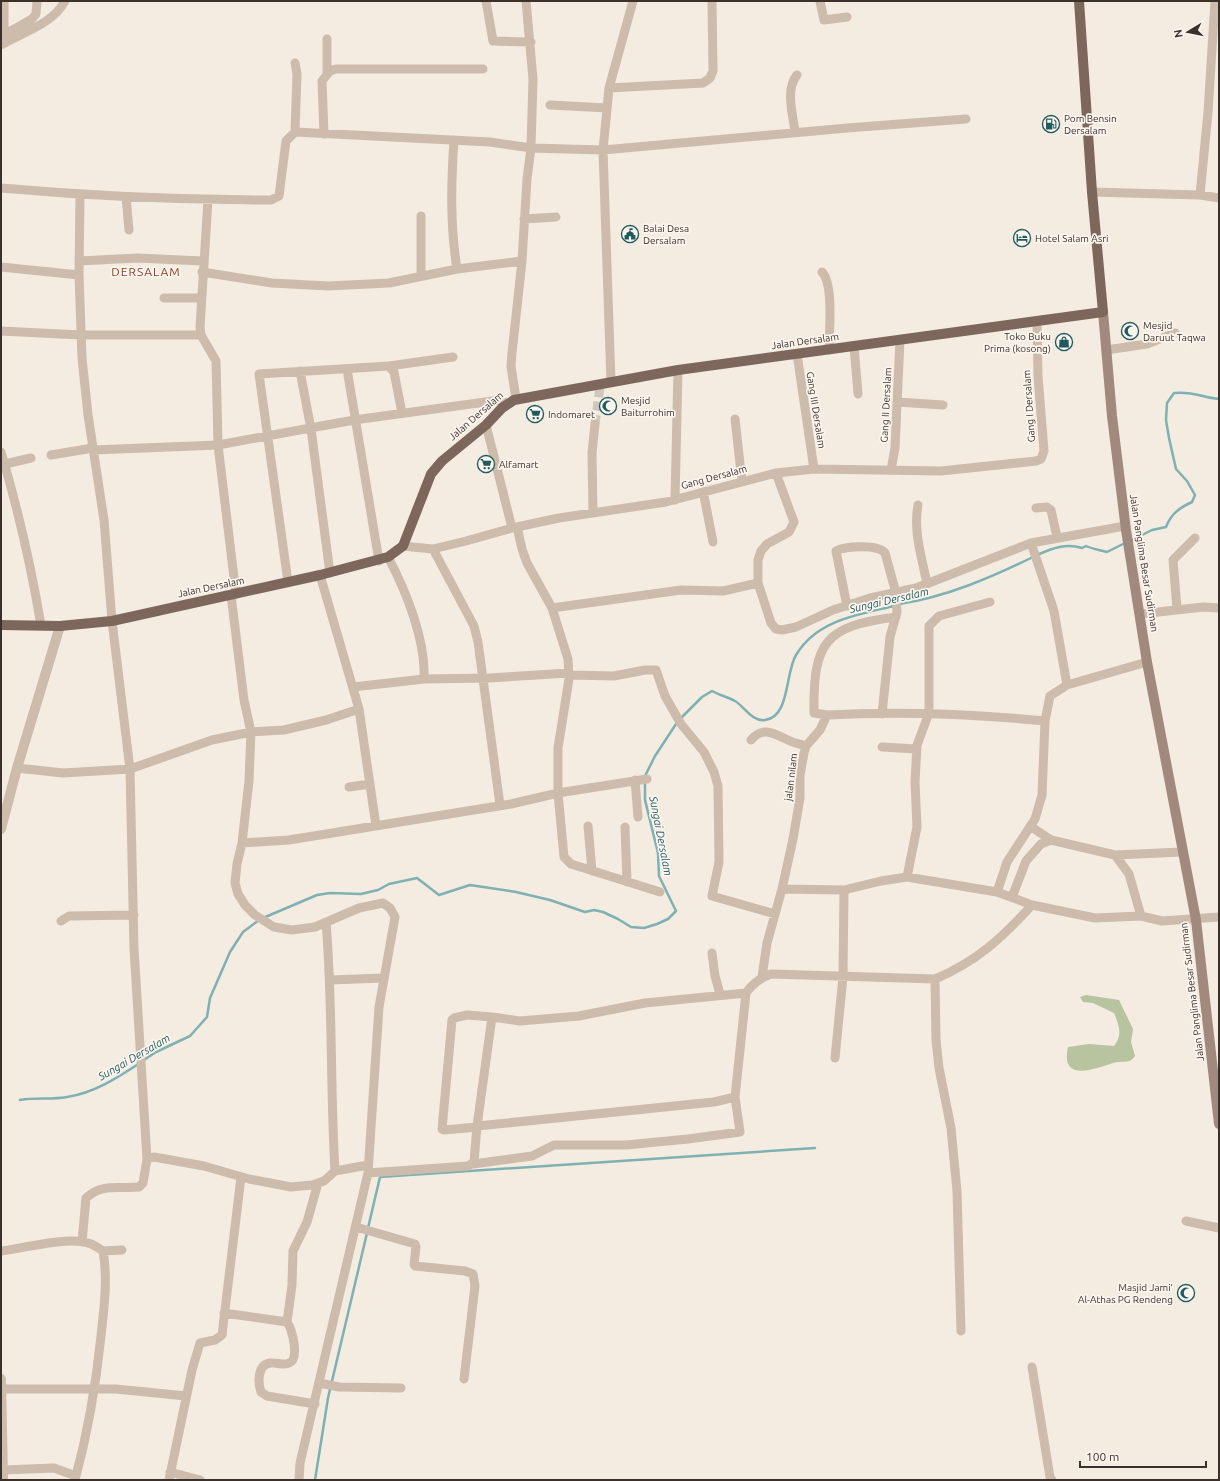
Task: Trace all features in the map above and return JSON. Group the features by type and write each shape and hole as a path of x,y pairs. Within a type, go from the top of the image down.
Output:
{"main road":[{"name":"Jalan Panglima Besar Sudirman","path":"1079,1 1092,192 1112,416 1126,528 1147,662 1196,920 1219,1124"},
{"name":"Jalan Dersalam","path":"1,625 60,626 112,621 325,574 384,559 402,546 431,474 442,461 512,402 678,370 1103,312"}],"street":[{"path":"2,36 4,1"},
{"path":"1,45 18,34 49,20 60,10 65,1"},
{"path":"486,1 493,41 531,42"},
{"path":"51,455 93,449 218,445 354,420 500,400 512,402 512,352 522,261 527,179 531,148 533,79 531,42 526,1"},
{"path":"611,382 603,150 609,88 633,1"},
{"path":"609,88 703,83 710,78 713,71 712,1"},
{"path":"820,1 824,20 847,16"},
{"path":"1200,195 1215,72 1215,1"},
{"path":"2,36 32,19 36,14 38,2"},
{"path":"327,39 327,74"},
{"path":"1,188 80,195 208,200 271,200 279,196 286,142 295,132 297,74 295,63"},
{"path":"324,134 322,81 332,70 483,69"},
{"path":"795,132 791,94 793,80 797,75"},
{"path":"550,105 607,108"},
{"path":"295,132 490,142 531,148 603,150 795,132 966,119"},
{"path":"454,140 450,209 457,269"},
{"path":"1092,192 1200,195 1219,198"},
{"path":"80,195 79,275 81,335 88,415 104,520 112,621 130,769 134,915 147,1159 143,1183 139,1187 109,1187 94,1190 86,1198 82,1242"},
{"path":"126,197 129,230"},
{"path":"208,200 202,272 200,327 201,335 216,360 218,445 242,686 251,732 249,781 242,842 236,864 235,883 245,905 255,915 274,926 292,930 315,926 359,908 383,903 390,908 395,916 379,1007 368,1169 359,1228 322,1383 300,1463 299,1480"},
{"path":"421,216 421,276"},
{"path":"524,219 556,217"},
{"path":"79,261 137,258 203,261"},
{"path":"202,272 272,283 328,286 389,283 457,269 522,261"},
{"path":"1,267 79,275"},
{"path":"822,272 827,279 829,294 829,350"},
{"path":"164,298 201,298"},
{"name":"Gang I Dersalam","path":"1036,461 1041,459 1044,451 1038,376 1037,322"},
{"path":"1,331 81,335 201,335"},
{"path":"1106,350 1147,344 1175,333"},
{"name":"Gang II Dersalam","path":"891,470 895,448 900,340"},
{"path":"854,346 858,394"},
{"name":"Gang III Dersalam","path":"797,354 814,469"},
{"path":"288,582 259,374 389,366 453,357"},
{"path":"389,366 394,372 402,413"},
{"path":"347,369 354,420 384,559 400,579 419,638 425,667 424,678"},
{"path":"675,500 678,370"},
{"path":"300,371 311,429 325,574 359,709 376,826"},
{"path":"897,402 943,405"},
{"path":"735,419 742,481"},
{"path":"593,513 592,460 595,424"},
{"path":"486,425 515,528 527,563 552,608 562,636 569,674 558,748 558,792 564,857 571,864 660,892"},
{"path":"1,452 16,500 30,561 41,625"},
{"path":"5,464 31,458"},
{"name":"Gang Dersalam","path":"402,546 433,548 466,542 515,528 593,513 675,500 703,491 776,473 814,469 941,471 1036,461"},
{"path":"776,473 794,522 789,532 767,544 761,551 758,560 758,583 770,623 776,629 782,630 796,627 847,606 896,597 928,584 1033,548 1057,537 1126,528"},
{"path":"703,491 713,542"},
{"path":"918,505 916,516 917,532 928,584"},
{"path":"1036,508 1047,507 1051,510 1057,537"},
{"path":"1177,610 1173,560 1195,538"},
{"path":"847,606 836,551 869,547 883,550 896,597 897,614 890,637 882,714"},
{"path":"433,548 474,626 484,678 500,806"},
{"path":"1033,548 1054,611 1067,685"},
{"path":"552,608 681,590 723,591 758,583"},
{"path":"907,877 917,827 916,749 929,713 930,626 939,616 990,602"},
{"path":"1140,614 1203,607 1219,608"},
{"path":"897,614 852,626 834,634 824,644 818,657 813,691 814,713 826,715 929,713 983,715 1045,722"},
{"path":"1,829 17,768 60,626"},
{"path":"997,892 1008,862 1035,818 1042,795 1045,722 1050,696 1067,685 1147,662"},
{"path":"353,687 424,678 484,678 569,674 614,676 645,670 656,670 665,696 681,724 704,752 714,772 719,795 717,825 719,862 712,896 775,914"},
{"path":"17,768 63,773 130,769 212,740 251,732 284,730 326,720 359,709"},
{"name":"jalan nilam","path":"762,977 767,943 782,889 793,840 800,798 800,775 806,746 820,730 826,715"},
{"path":"751,740 761,732 769,731 791,742 806,746"},
{"path":"882,747 916,749"},
{"path":"242,842 289,840 500,806 558,792 648,779"},
{"path":"635,780 638,817"},
{"path":"349,787 370,784"},
{"path":"588,826 592,871"},
{"path":"1030,826 1051,840 1115,855 1182,852"},
{"path":"625,827 627,882"},
{"path":"1012,897 1026,862 1041,844 1051,840"},
{"path":"1115,855 1129,874 1141,916"},
{"path":"782,889 844,890 881,881 907,877 997,892 1032,906 1095,918 1141,916 1162,921 1196,920 1219,917"},
{"path":"834,1058 843,977 844,890"},
{"path":"147,1159 154,1157 204,1166 241,1177 291,1187 324,1181 335,1172 368,1169 468,1166 473,1164 532,1156 554,1145 626,1145 740,1132 735,1097 746,993 754,983 762,977 771,974 935,979 959,969 983,953 1007,933 1032,906"},
{"path":"61,921 69,916 134,915"},
{"path":"326,922 330,980 331,1108 335,1172"},
{"path":"712,952 715,976 720,994"},
{"path":"330,980 384,978"},
{"path":"935,979 936,1040 939,1068 951,1128 957,1191 961,1331"},
{"path":"735,1097 714,1102 477,1127 442,1129 452,1020 454,1018 464,1015 520,1020 579,1016 645,1003 720,994 746,993"},
{"path":"473,1164 492,1017"},
{"path":"200,1480 170,1476 186,1396 200,1343 215,1340 222,1335 241,1177"},
{"path":"315,1404 266,1396 261,1392 259,1379 264,1367 271,1363 288,1364 292,1362 294,1354 293,1338 287,1322 292,1290 293,1251 307,1222 318,1183"},
{"path":"1186,1221 1219,1228"},
{"path":"359,1228 415,1244 415,1266 466,1271 473,1274 475,1286 464,1379"},
{"path":"1,1251 62,1242 82,1242 94,1244 103,1251 122,1250"},
{"path":"103,1251 106,1269 105,1297 96,1389 76,1478 54,1468 2,1476 2,1384 96,1389 148,1391 186,1396"},
{"path":"224,1313 287,1322"},
{"path":"1032,1367 1050,1476 1052,1480"},
{"path":"322,1383 336,1387 401,1388"}],"green space":[{"path":"1086,995 1119,1000 1133,1029 1131,1042 1135,1056 1133,1059 1080,1071 1069,1066 1067,1058 1068,1047 1089,1044 1114,1046 1117,1042 1119,1034 1119,1026 1114,1013 1093,1003 1083,1002 1080,997"}],"waterway":[{"name":"Sungai Dersalam","path":"1130,541 1152,530 1166,527 1173,515 1179,509 1192,502 1195,495 1187,481 1176,469 1166,420 1167,403 1174,393 1192,393 1219,399"},
{"name":"Sungai Dersalam","path":"1037,555 1054,548 1065,546 1082,548 1086,546 1107,552 1125,543"},
{"name":"Sungai Dersalam","path":"899,604 951,592 1001,572 1033,557"},
{"name":"Sungai Dersalam","path":"681,718 702,697 712,691 735,701 756,719 765,720 773,717 779,711 783,703 793,663 796,655 805,643 826,626 852,616 894,606"},
{"name":"Sungai Dersalam","path":"263,918 317,895 330,893 361,894 378,890 389,884 417,878 439,895 470,885 516,892 550,900 585,912 594,910 603,912 631,927 644,928 668,919 676,911 659,876 658,853 645,800 645,776 655,756 678,721"},
{"name":"Sungai Dersalam","path":"144,1060 156,1052 190,1036 207,1017 210,998 230,952 243,932 259,920"},
{"name":"Sungai Dersalam","path":"20,1100 61,1098 87,1092 114,1079 140,1063"},
{"path":"368,1228 380,1177 815,1148"},
{"path":"315,1480 328,1398 367,1233"}],"tunnel":[{"path":"595,424 600,387"}],"place":[{"name":"Pom Bensin Dersalam","path":"1051,124"},
{"name":"Balai Desa Dersalam","path":"630,234"},
{"name":"Hotel Salam Asri","path":"1022,238"},
{"name":"Mesjid Daruut Taqwa","path":"1130,331"},
{"name":"Toko Buku Prima (kosong)","path":"1064,342"},
{"name":"Mesjid Baiturrohim","path":"608,406"},
{"name":"Indomaret","path":"535,414"},
{"name":"Alfamart","path":"486,464"},
{"name":"Masjid Jami' Al-Athas PG Rendeng","path":"1186,1293"}],"district":[{"name":"DERSALAM","path":"146,271"}]}
